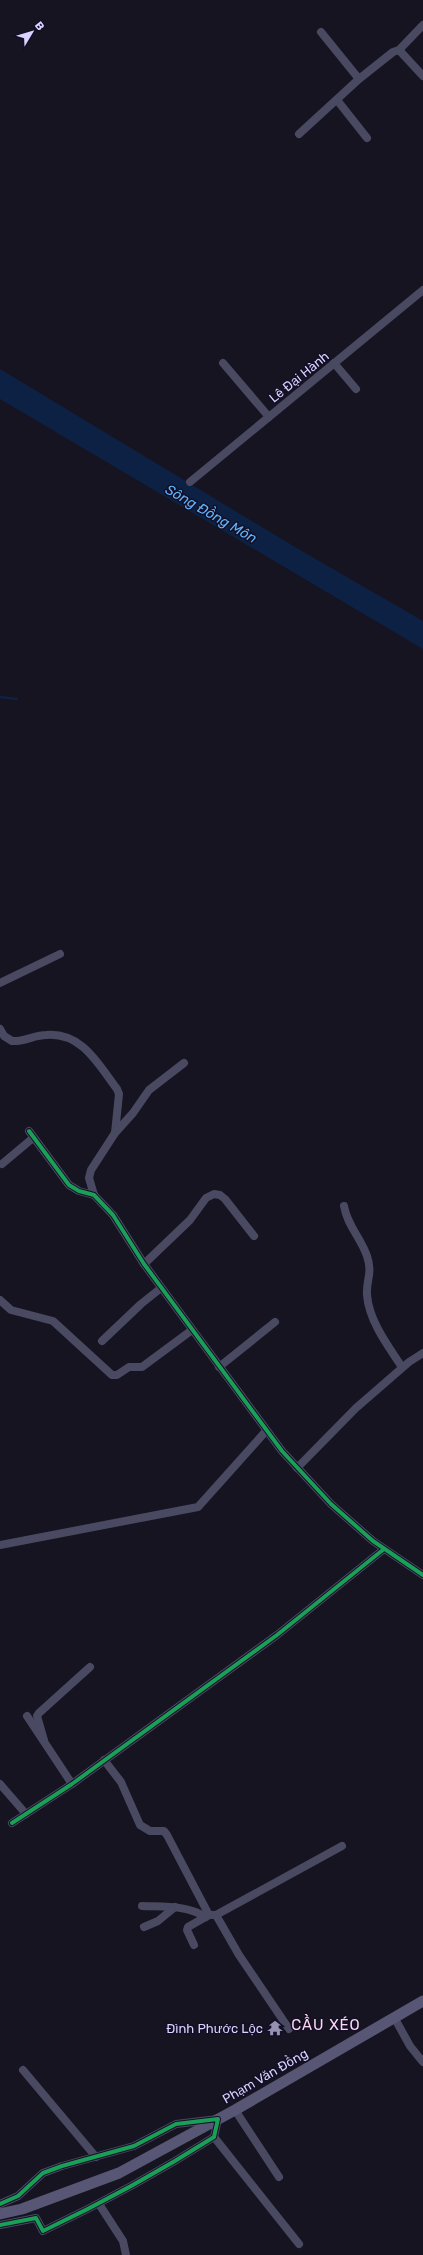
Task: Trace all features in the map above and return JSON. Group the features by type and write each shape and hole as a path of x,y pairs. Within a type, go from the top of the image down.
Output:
{"main road":[{"name":"Phạm Văn Đồng","path":"0,2214 22,2209 119,2173 235,2110 423,2000"}],"street":[{"path":"299,134 359,79 393,52 399,50 423,25"},
{"path":"322,32 359,79"},
{"path":"399,50 423,76"},
{"path":"337,100 367,138"},
{"name":"Lê Đại Hành","path":"190,482 423,290"},
{"path":"223,363 269,417"},
{"path":"334,363 356,388"},
{"path":"0,983 60,954"},
{"path":"0,1029 4,1036 12,1041 48,1034 79,1042 117,1089 119,1094 115,1133"},
{"path":"184,1063 149,1090 133,1113 115,1133 91,1170 89,1178 94,1195 113,1215 161,1288 266,1431 297,1468 331,1504 384,1549 423,1575"},
{"path":"2,1164 31,1135 68,1185 78,1191 94,1195"},
{"path":"144,1264 190,1220 201,1203 214,1194 225,1199 254,1236"},
{"path":"344,1206 346,1216 361,1240 370,1267 367,1297 370,1309 379,1331 402,1367"},
{"path":"102,1341 141,1304 161,1288"},
{"path":"0,1300 11,1310 53,1321 112,1375 117,1375 130,1367 142,1368 192,1330"},
{"path":"219,1367 275,1322"},
{"path":"297,1468 356,1408 402,1367 423,1353"},
{"path":"0,1545 192,1510 203,1502 266,1431"},
{"path":"12,1823 72,1784 277,1636 384,1549"},
{"path":"44,1740 37,1716 90,1667"},
{"path":"27,1716 72,1784"},
{"path":"104,1760 121,1782 140,1825 150,1831 164,1831 167,1835 210,1916 239,1955 289,2029"},
{"path":"0,1784 26,1814"},
{"path":"194,1945 187,1930 188,1927 342,1846"},
{"path":"142,1906 189,1909 210,1916"},
{"path":"144,1927 158,1921 175,1907"},
{"path":"394,2017 410,2046 423,2062"},
{"path":"23,2070 96,2157"},
{"path":"235,2110 279,2177"},
{"path":"0,2204 18,2196 43,2173 62,2166 134,2146 176,2124 218,2119 214,2137 155,2174 99,2204 43,2231 36,2218 0,2225"},
{"path":"214,2137 299,2244"},
{"path":"99,2204 123,2241 126,2255"}],"water":[{"name":"Sông Đồng Môn","path":"0,369 295,547 423,621 423,649 0,399"}],"waterway":[{"path":"0,697 17,699"}],"cycle path":[{"path":"29,1131 69,1185 79,1191 94,1195 113,1215 144,1264 282,1451 331,1504 373,1541 423,1575"},
{"path":"12,1823 72,1784 277,1635 384,1549"},
{"path":"0,2204 18,2196 43,2173 62,2166 134,2146 176,2124 218,2119 214,2137 151,2175 43,2231 36,2218 0,2225"}],"place":[{"name":"Đình Phước Lộc","path":"275,2028"}],"district":[{"name":"CẦU XÉO","path":"326,2025"}]}
